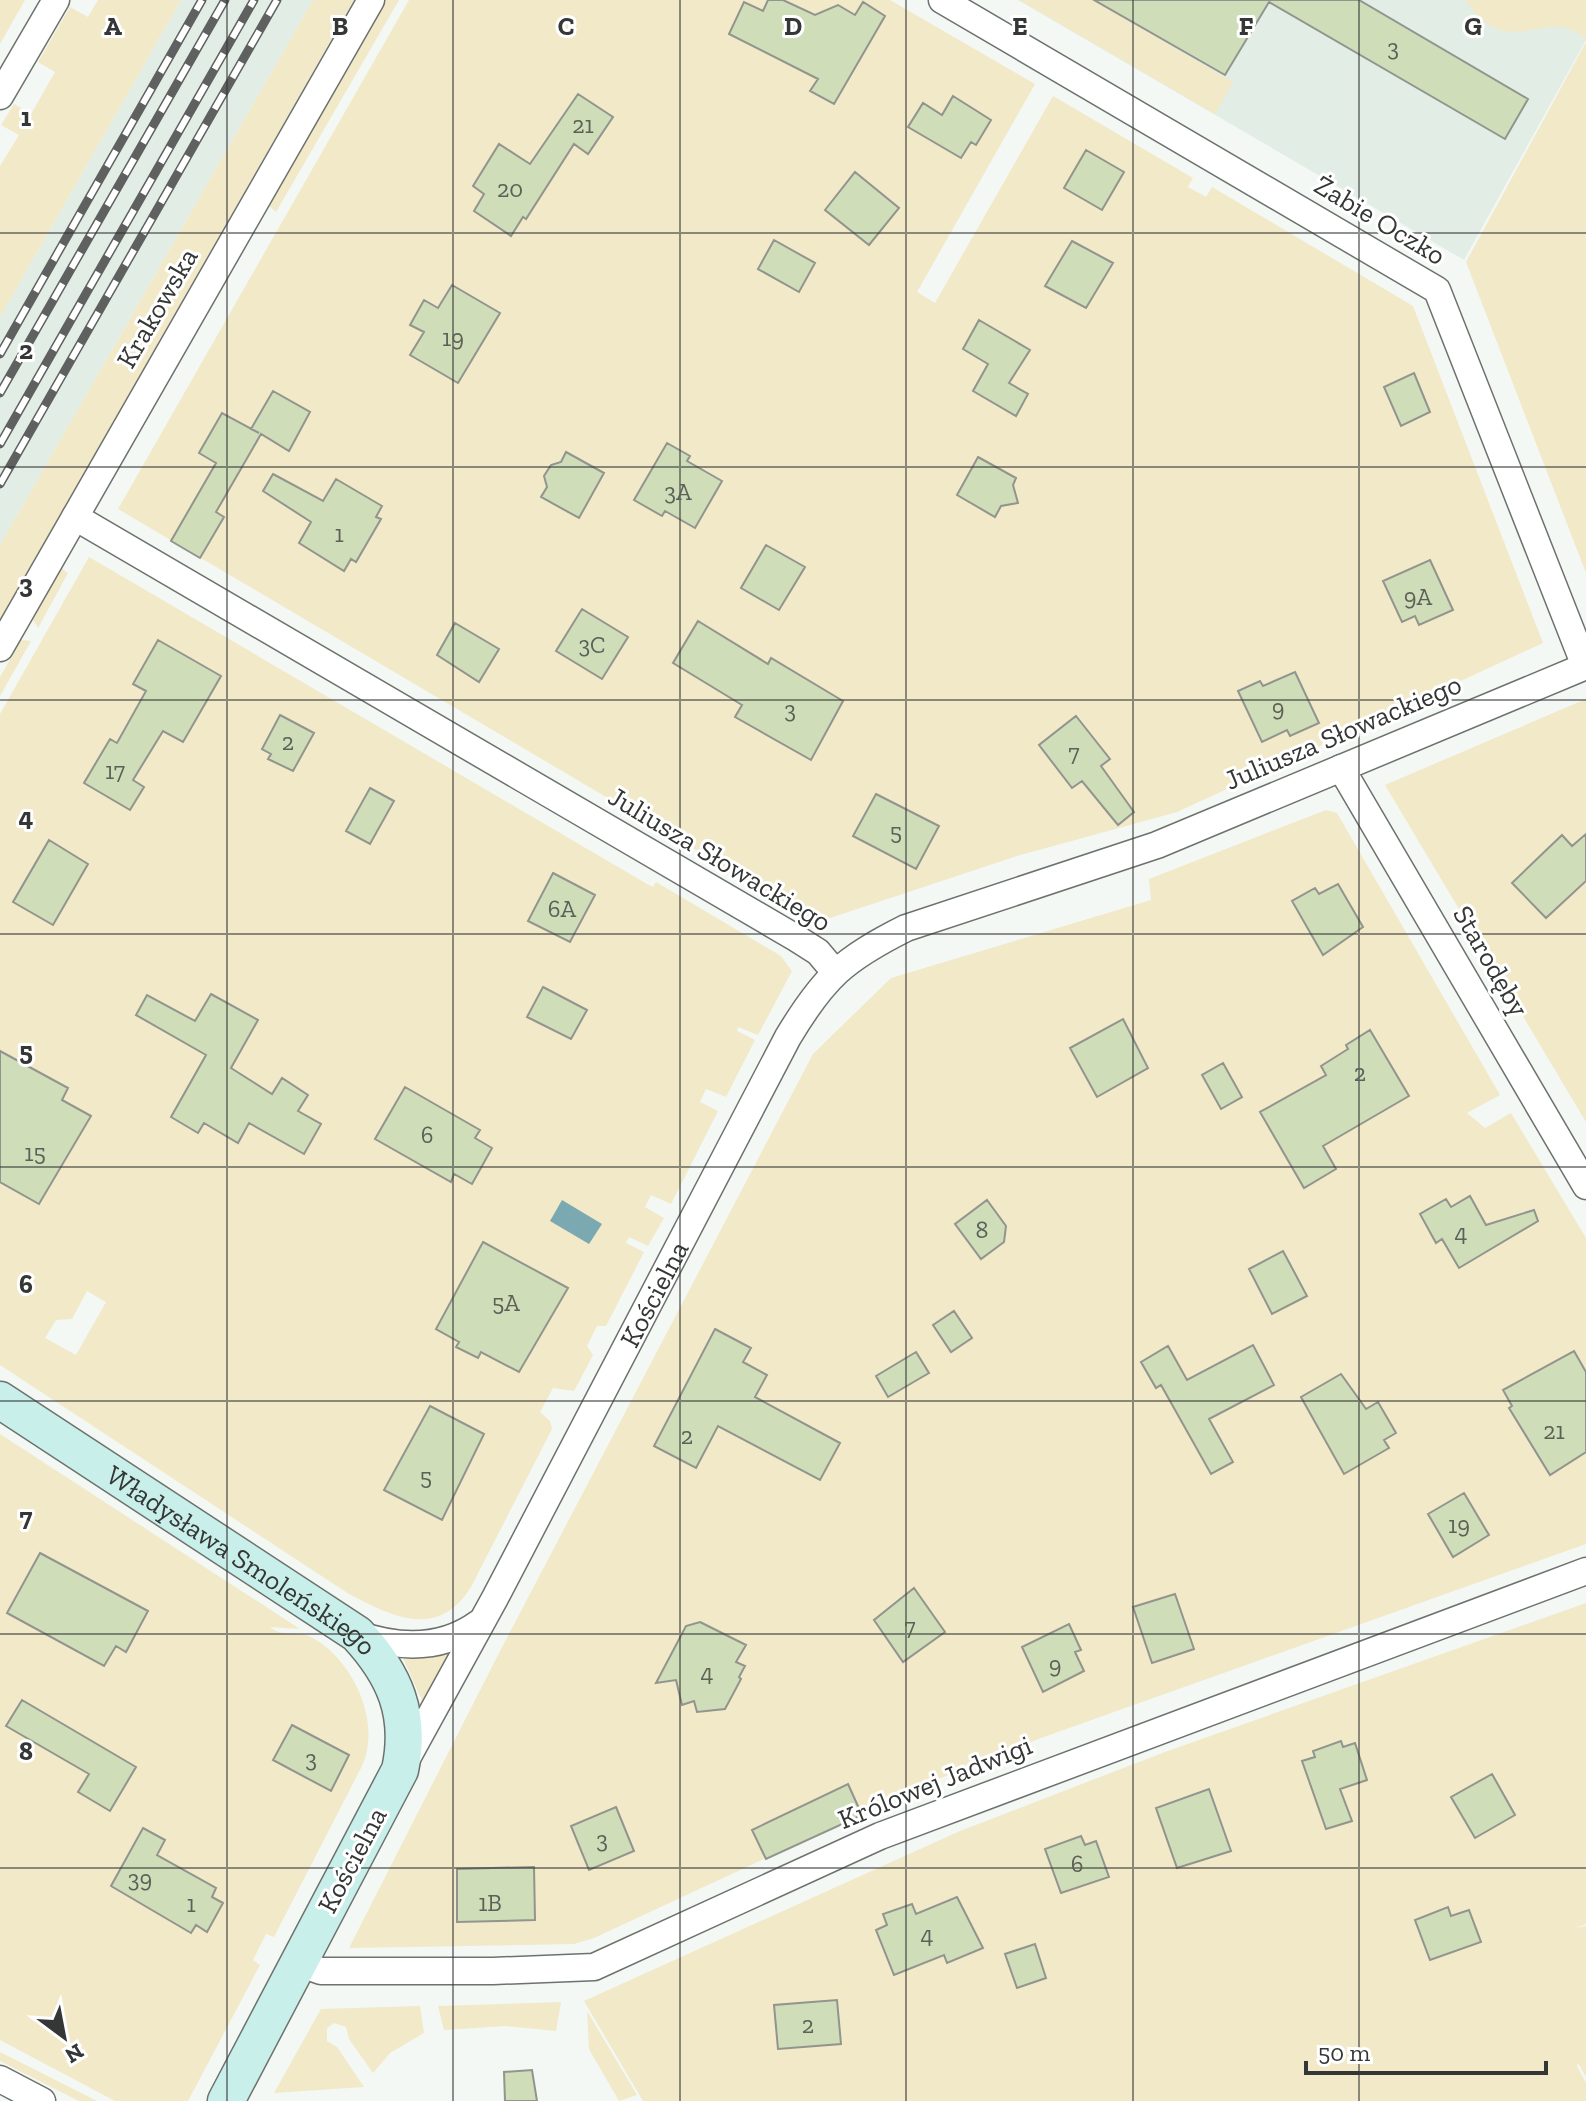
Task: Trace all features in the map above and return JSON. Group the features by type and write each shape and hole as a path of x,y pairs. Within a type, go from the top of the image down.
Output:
{"street":[{"path":"0,96 56,0"},
{"name":"Krakowska","path":"0,648 371,0"},
{"name":"Żabie Oczko","path":"942,0 1437,290 1585,666"},
{"name":"Juliusza Słowackiego","path":"75,517 796,938 818,952 834,971 872,945 906,928 1157,845 1585,666"},
{"name":"Starodęby","path":"1341,768 1586,1186"},
{"name":"Kościelna","path":"226,2101 788,1037 810,999 834,971"},
{"name":"Władysława Smoleńskiego","path":"0,1400 357,1634 387,1670 401,1699 406,1744 400,1770"},
{"name":"Królowej Jadwigi","path":"298,1963 321,1971 493,1971 594,1967 880,1836 1586,1571"},
{"path":"357,1634 375,1641 432,1645 458,1638 482,1621"},
{"path":"0,2079 42,2101"}],"shaded area":[{"path":"0,0 25,0 0,44"},
{"path":"98,0 181,0 0,317 0,166 19,135 1,125 14,104 31,114 55,72 38,62 70,7 88,17"},
{"path":"181,0 313,0 0,545 0,317"},
{"path":"313,0 354,0 0,620 0,545"},
{"path":"386,0 399,0 276,212 267,204"},
{"path":"409,0 890,0 1035,84 917,292 935,303 1053,96 1193,178 1188,187 1206,197 1212,187 1413,306 1543,643 1177,812 1017,856 818,922 118,509"},
{"path":"1018,0 1586,0 1586,40 1464,260"},
{"path":"1019,0 1109,0 1105,7 1233,82 1215,114"},
{"path":"1466,0 1586,0 1586,40 1572,30 1558,27 1513,32 1497,29 1482,19"},
{"path":"1586,42 1586,573 1466,262"},
{"path":"89,557 647,884 653,887 656,882 781,956 792,971 758,1035 738,1027 737,1031 755,1040 726,1097 706,1089 700,1102 718,1111 671,1204 651,1195 645,1207 664,1218 648,1246 629,1237 626,1243 644,1252 606,1326 597,1326 587,1346 593,1355 574,1391 553,1388 540,1412 550,1421 552,1429 471,1587 444,1614 429,1619 398,1616 349,1594 0,1365 0,714","holes":["87,1291 106,1302 76,1355 45,1338 56,1320 72,1319"]},
{"path":"61,568 68,573 38,628 33,620"},
{"path":"21,640 31,641 0,696 0,677"},
{"path":"1586,699 1586,1122 1385,785"},
{"path":"1326,810 1337,813 1500,1095 1467,1113 1485,1128 1511,1113 1586,1238 1586,1544 1041,1738 928,1783 594,1938 574,1944 349,1948 499,1653 813,1054 891,978 1151,900 1149,879"},
{"path":"0,1434 300,1629 270,1627 285,1633 306,1635 326,1647 351,1676 366,1712 367,1749 362,1766 274,1937 266,1934 253,1960 260,1965 188,2101 115,2101 0,2040"},
{"path":"1586,1603 1586,1924 1576,1928 1586,1926 1586,2077 1578,2063 1577,2066 1586,2083 1586,2101 643,2101 584,2001 960,1831 1165,1752"},
{"path":"452,1651 424,1705 403,1658"},
{"path":"561,2002 556,2031 506,2026 444,2030 438,2006"},
{"path":"420,2006 424,2033 390,2053 373,2073 349,2039 346,2027 334,2023 327,2028 327,2041 337,2047 364,2087 274,2093 321,2009"},
{"path":"587,2011 637,2095 619,2101 589,2049"},
{"path":"0,2052 97,2101 79,2101 0,2061"}],"water":[{"path":"562,1200 602,1224 589,1244 550,1221"}],"building":[{"path":"768,0 783,0 815,15 838,5 855,15 863,2 885,16 834,104 810,91 818,79 729,34 744,2 763,11"},
{"path":"1094,0 1359,0 1528,99 1505,139 1269,2 1225,75"},
{"path":"578,94 613,117 588,154 574,144 526,219 523,217 511,236 474,211 484,194 473,186 499,144 530,164"},
{"path":"953,96 991,120 976,145 971,142 961,158 908,127 923,103 942,115"},
{"path":"1086,150 1124,172 1102,210 1064,188"},
{"path":"855,172 899,208 869,245 825,210"},
{"path":"774,240 815,263 799,292 758,269"},
{"path":"1072,241 1113,263 1086,308 1045,286"},
{"path":"452,285 500,313 458,383 410,355 424,332 410,325 424,300 438,308"},
{"path":"979,320 1030,350 1009,383 1028,394 1016,416 973,391 988,364 963,349"},
{"path":"1414,373 1430,412 1401,426 1384,387"},
{"path":"273,391 310,412 289,451 261,434 216,512 224,517 200,558 171,541 216,463 199,453 222,413 251,429"},
{"path":"667,443 690,456 687,461 722,481 695,528 665,511 662,516 634,500"},
{"path":"566,452 604,473 579,518 541,497 547,487 544,476 551,465 561,462"},
{"path":"978,457 1016,478 1013,485 1018,503 1001,506 995,517 957,495"},
{"path":"273,474 323,501 336,479 382,506 376,517 381,519 356,562 351,559 344,571 299,543 311,522 263,491"},
{"path":"766,545 805,567 779,610 741,588"},
{"path":"1430,560 1453,610 1419,625 1415,616 1402,622 1383,581"},
{"path":"582,609 628,637 602,679 556,651"},
{"path":"698,621 768,664 771,658 843,701 811,760 735,717 742,705 673,663"},
{"path":"455,623 499,649 479,682 437,655"},
{"path":"158,640 221,676 183,742 163,731 133,780 144,787 130,810 84,783 110,739 117,743 146,691 133,684"},
{"path":"1295,672 1319,723 1290,736 1287,730 1262,742 1238,691 1260,681 1263,686"},
{"path":"280,715 314,733 293,771 268,759 271,754 262,749"},
{"path":"1076,716 1110,759 1101,766 1134,812 1118,825 1082,781 1072,788 1039,745"},
{"path":"370,788 394,801 370,844 346,831"},
{"path":"876,794 939,826 916,869 853,836"},
{"path":"1586,834 1586,881 1546,918 1512,883 1562,835 1572,846"},
{"path":"49,840 88,864 53,925 13,902"},
{"path":"553,873 595,895 570,942 528,921"},
{"path":"1338,884 1363,927 1323,955 1292,901 1315,888 1319,894"},
{"path":"543,987 587,1010 571,1039 527,1017"},
{"path":"211,994 258,1020 231,1068 272,1094 282,1078 308,1095 298,1111 321,1124 304,1154 249,1123 238,1143 204,1123 198,1133 171,1117 206,1055 136,1015 147,995 195,1021"},
{"path":"1123,1019 1148,1068 1097,1097 1070,1048"},
{"path":"1370,1030 1409,1096 1323,1146 1336,1169 1304,1188 1260,1112 1326,1075 1321,1066"},
{"path":"0,1051 68,1088 62,1100 91,1116 39,1204 0,1182"},
{"path":"1223,1063 1242,1097 1221,1109 1202,1075"},
{"path":"405,1087 480,1130 475,1138 492,1148 472,1184 454,1174 451,1182 375,1139"},
{"path":"1470,1196 1486,1225 1534,1210 1538,1221 1459,1268 1442,1239 1436,1243 1420,1214 1446,1199 1451,1207"},
{"path":"987,1200 1006,1226 1004,1242 981,1259 955,1224"},
{"path":"483,1242 568,1288 519,1372 481,1352 478,1358 456,1347 459,1342 436,1329"},
{"path":"1283,1251 1307,1296 1272,1314 1249,1269"},
{"path":"954,1311 972,1338 951,1352 933,1325"},
{"path":"715,1329 751,1348 743,1362 767,1375 755,1397 840,1443 820,1480 718,1426 696,1468 654,1446"},
{"path":"1253,1345 1274,1385 1209,1419 1233,1462 1211,1474 1161,1385 1156,1388 1141,1362 1168,1346 1187,1380"},
{"path":"1574,1351 1586,1372 1586,1452 1550,1475 1509,1408 1512,1406 1503,1390"},
{"path":"916,1352 929,1373 888,1397 876,1376"},
{"path":"1341,1374 1366,1409 1378,1402 1396,1433 1384,1440 1389,1448 1344,1474 1301,1397"},
{"path":"430,1406 484,1434 442,1520 384,1490"},
{"path":"1464,1493 1489,1535 1453,1557 1428,1514"},
{"path":"40,1553 148,1611 126,1652 116,1646 104,1666 7,1613"},
{"path":"914,1588 945,1632 903,1662 874,1620"},
{"path":"1175,1594 1194,1649 1152,1663 1133,1607"},
{"path":"700,1622 746,1645 736,1662 745,1666 739,1677 741,1679 725,1709 697,1712 694,1701 682,1705 676,1680 656,1683 686,1626"},
{"path":"1069,1624 1081,1650 1075,1652 1084,1671 1043,1692 1022,1647"},
{"path":"22,1700 136,1767 110,1811 78,1792 89,1774 6,1726"},
{"path":"292,1725 349,1755 331,1791 273,1760"},
{"path":"1341,1741 1343,1747 1355,1743 1367,1780 1340,1789 1352,1821 1326,1829 1302,1761 1315,1757 1313,1751"},
{"path":"1492,1774 1515,1815 1475,1838 1451,1797"},
{"path":"848,1784 862,1815 766,1859 752,1830"},
{"path":"1209,1789 1231,1851 1177,1868 1156,1808"},
{"path":"616,1807 634,1851 589,1870 571,1826"},
{"path":"143,1828 165,1840 157,1855 216,1888 212,1897 223,1903 207,1932 196,1925 191,1933 111,1886"},
{"path":"1081,1836 1085,1845 1096,1841 1109,1877 1061,1893 1045,1849"},
{"path":"534,1867 535,1920 457,1922 457,1869"},
{"path":"957,1897 983,1948 947,1963 944,1955 894,1975 876,1930 887,1925 883,1914 912,1904 916,1914"},
{"path":"1448,1907 1451,1916 1469,1910 1481,1942 1430,1960 1415,1920"},
{"path":"1035,1944 1046,1978 1017,1988 1005,1954"},
{"path":"837,2000 841,2044 778,2049 774,2005"},
{"path":"532,2070 537,2101 505,2101 504,2072"}],"railway":[{"path":"0,354 202,0"},
{"path":"0,393 225,0"},
{"path":"0,444 254,0"},
{"path":"0,484 277,0"}]}
